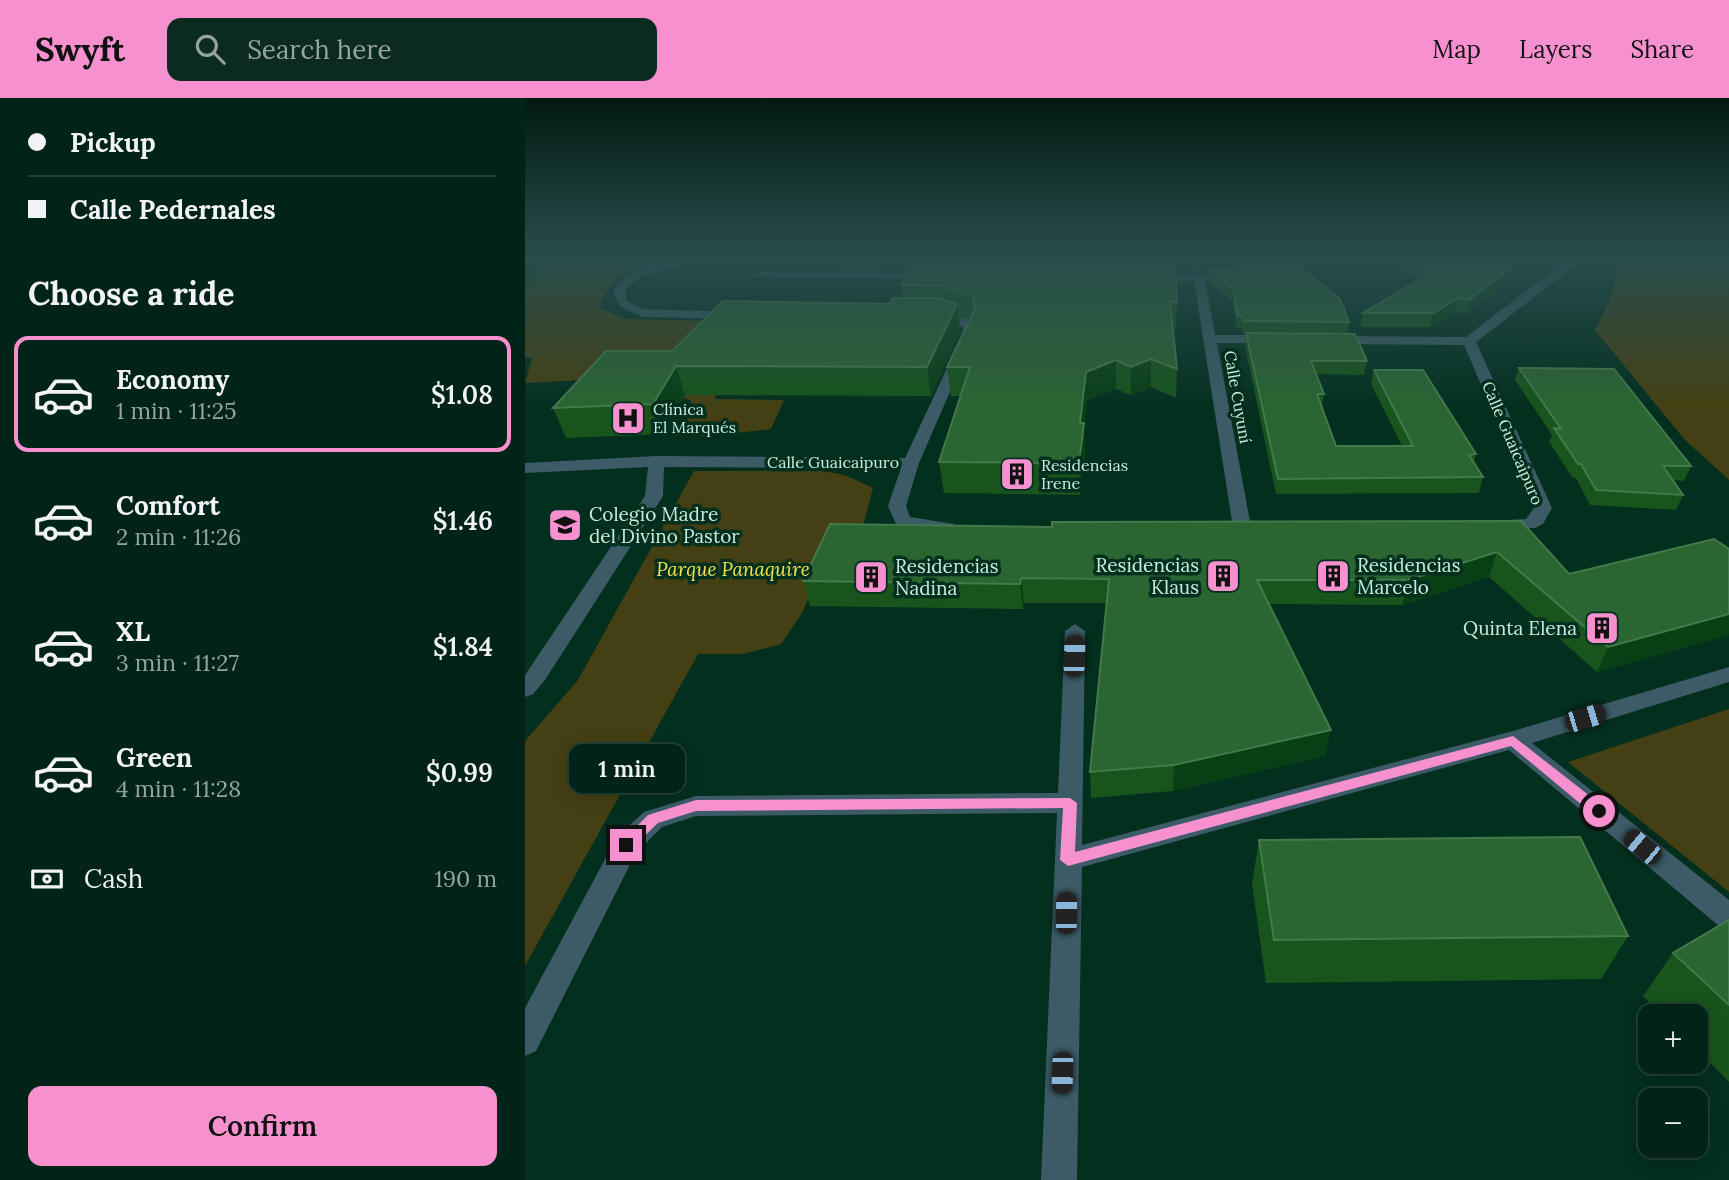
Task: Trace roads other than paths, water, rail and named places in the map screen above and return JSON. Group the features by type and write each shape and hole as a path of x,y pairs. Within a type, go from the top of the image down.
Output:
{"street":[{"path":"628,309 663,315 757,316"},
{"name":"Calle Cuyuní","path":"1205,309 1242,527"},
{"path":"1323,340 1469,341 1511,309"},
{"path":"911,463 969,334 969,327 961,321 918,318"},
{"path":"1210,339 1283,339"},
{"name":"Calle Guaicaipuro","path":"1469,341 1543,508 1537,520 1529,524 1483,525"},
{"path":"529,679 654,496 656,461"},
{"name":"Calle Guaicaipuro","path":"525,468 656,461 911,463 897,506 902,520 931,528 971,528"},
{"path":"1059,1180 1075,631"},
{"path":"1068,860 1513,740 1729,674"},
{"path":"1513,740 1729,917"},
{"path":"525,1040 626,845 653,818 696,806 1070,803"}],"place":[{"name":"Clínica El Marqués","path":"628,418"},
{"name":"Residencias Irene","path":"1017,474"},
{"name":"Colegio Madre del Divino Pastor","path":"565,525"},
{"name":"Residencias Klaus","path":"1223,576"},
{"name":"Residencias Marcelo","path":"1333,576"},
{"name":"Residencias Nadina","path":"871,577"},
{"name":"Quinta Elena","path":"1602,628"}],"park label":[{"name":"Parque Panaquire","path":"733,569"}]}
